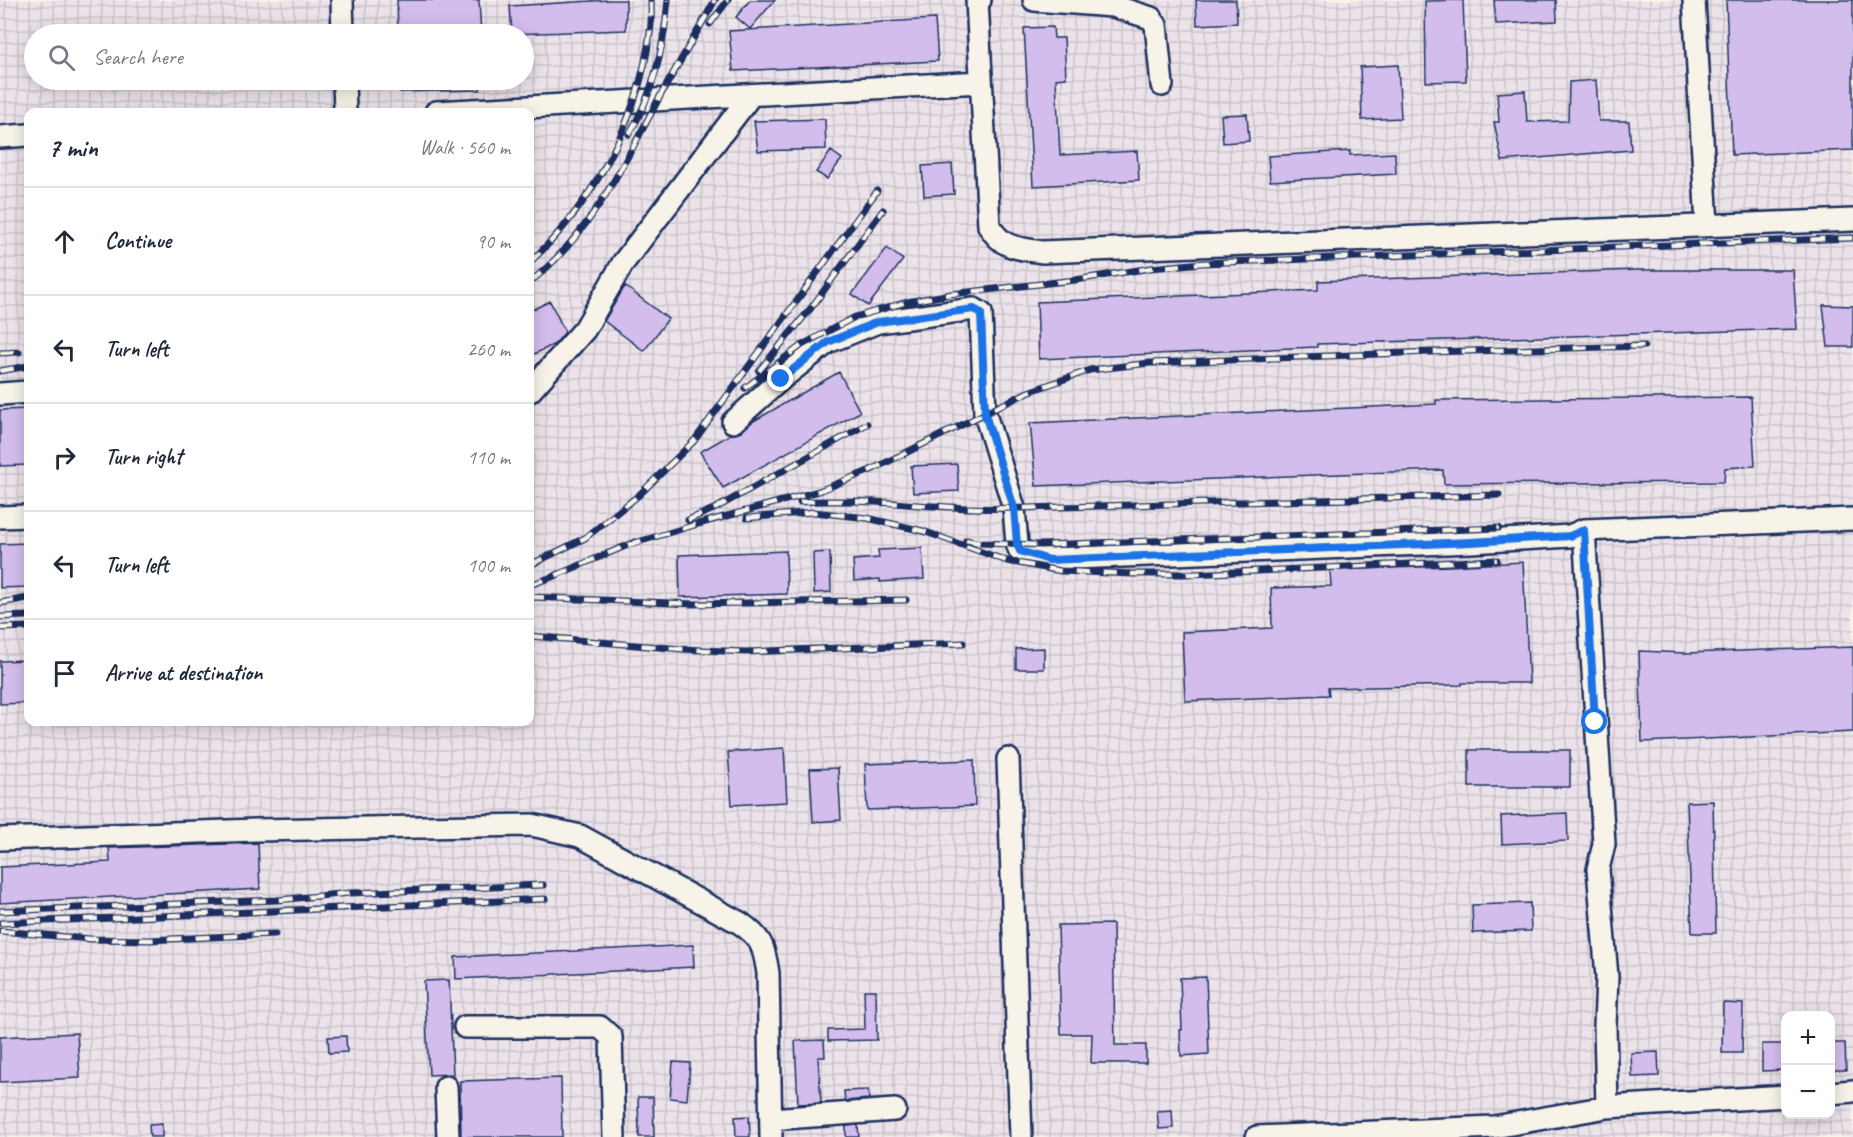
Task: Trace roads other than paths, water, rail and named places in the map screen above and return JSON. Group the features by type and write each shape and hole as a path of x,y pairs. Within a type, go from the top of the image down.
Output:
{"lane":[{"path":"342,0 343,24"},
{"path":"980,0 977,0 989,226 996,237 1011,248 1042,252 1853,220"},
{"path":"1034,0 1113,6 1151,18 1156,25 1162,85"},
{"path":"1694,0 1707,225"},
{"path":"510,108 981,82"},
{"path":"344,90 345,108"},
{"path":"534,387 585,328 622,263 751,95"},
{"path":"0,136 24,135"},
{"path":"732,422 828,342 878,322 974,309 981,313 985,414 1014,508 1017,544 1020,551 1049,560 1482,541 1570,536 1584,530 1853,519"},
{"path":"0,394 24,392"},
{"path":"0,517 24,516"},
{"path":"1584,530 1604,844 1598,869 1607,977 1605,1026 1607,1107"},
{"path":"1008,759 1021,1137"},
{"path":"0,839 256,830 532,825 580,836 755,933 764,951 768,973 771,1128 895,1110"},
{"path":"465,1027 600,1027 611,1037 614,1137"},
{"path":"446,1087 448,1137"},
{"path":"1835,1093 1853,1091"},
{"path":"1257,1137 1494,1127 1607,1107 1781,1096"}],"railway":[{"path":"534,258 574,213 610,158 636,96 651,28 651,0"},
{"path":"629,134 645,103 656,69 664,35 668,0"},
{"path":"534,278 570,243 603,198 715,0"},
{"path":"710,24 728,0"},
{"path":"534,563 585,538 639,495 694,441 877,191"},
{"path":"759,371 811,308 883,210"},
{"path":"745,388 802,345 855,317 907,302 951,294 1203,263 1853,238"},
{"path":"628,545 819,491 871,470 1028,392 1090,370 1150,363 1644,346"},
{"path":"0,353 19,352"},
{"path":"0,371 24,367"},
{"path":"688,520 716,508 867,424"},
{"path":"800,502 865,502 992,508 1499,495"},
{"path":"747,518 814,512 867,518 923,531 1007,561 1061,571 1191,574 1497,560"},
{"path":"966,540 980,543 1041,545 1499,528"},
{"path":"534,584 635,542"},
{"path":"534,597 694,604 906,600"},
{"path":"0,603 24,599"},
{"path":"0,617 24,616"},
{"path":"0,628 24,627"},
{"path":"534,636 746,652 963,643"},
{"path":"0,911 277,900 350,893 543,885"},
{"path":"0,923 545,899"},
{"path":"0,931 91,939 149,940 275,934"}]}
